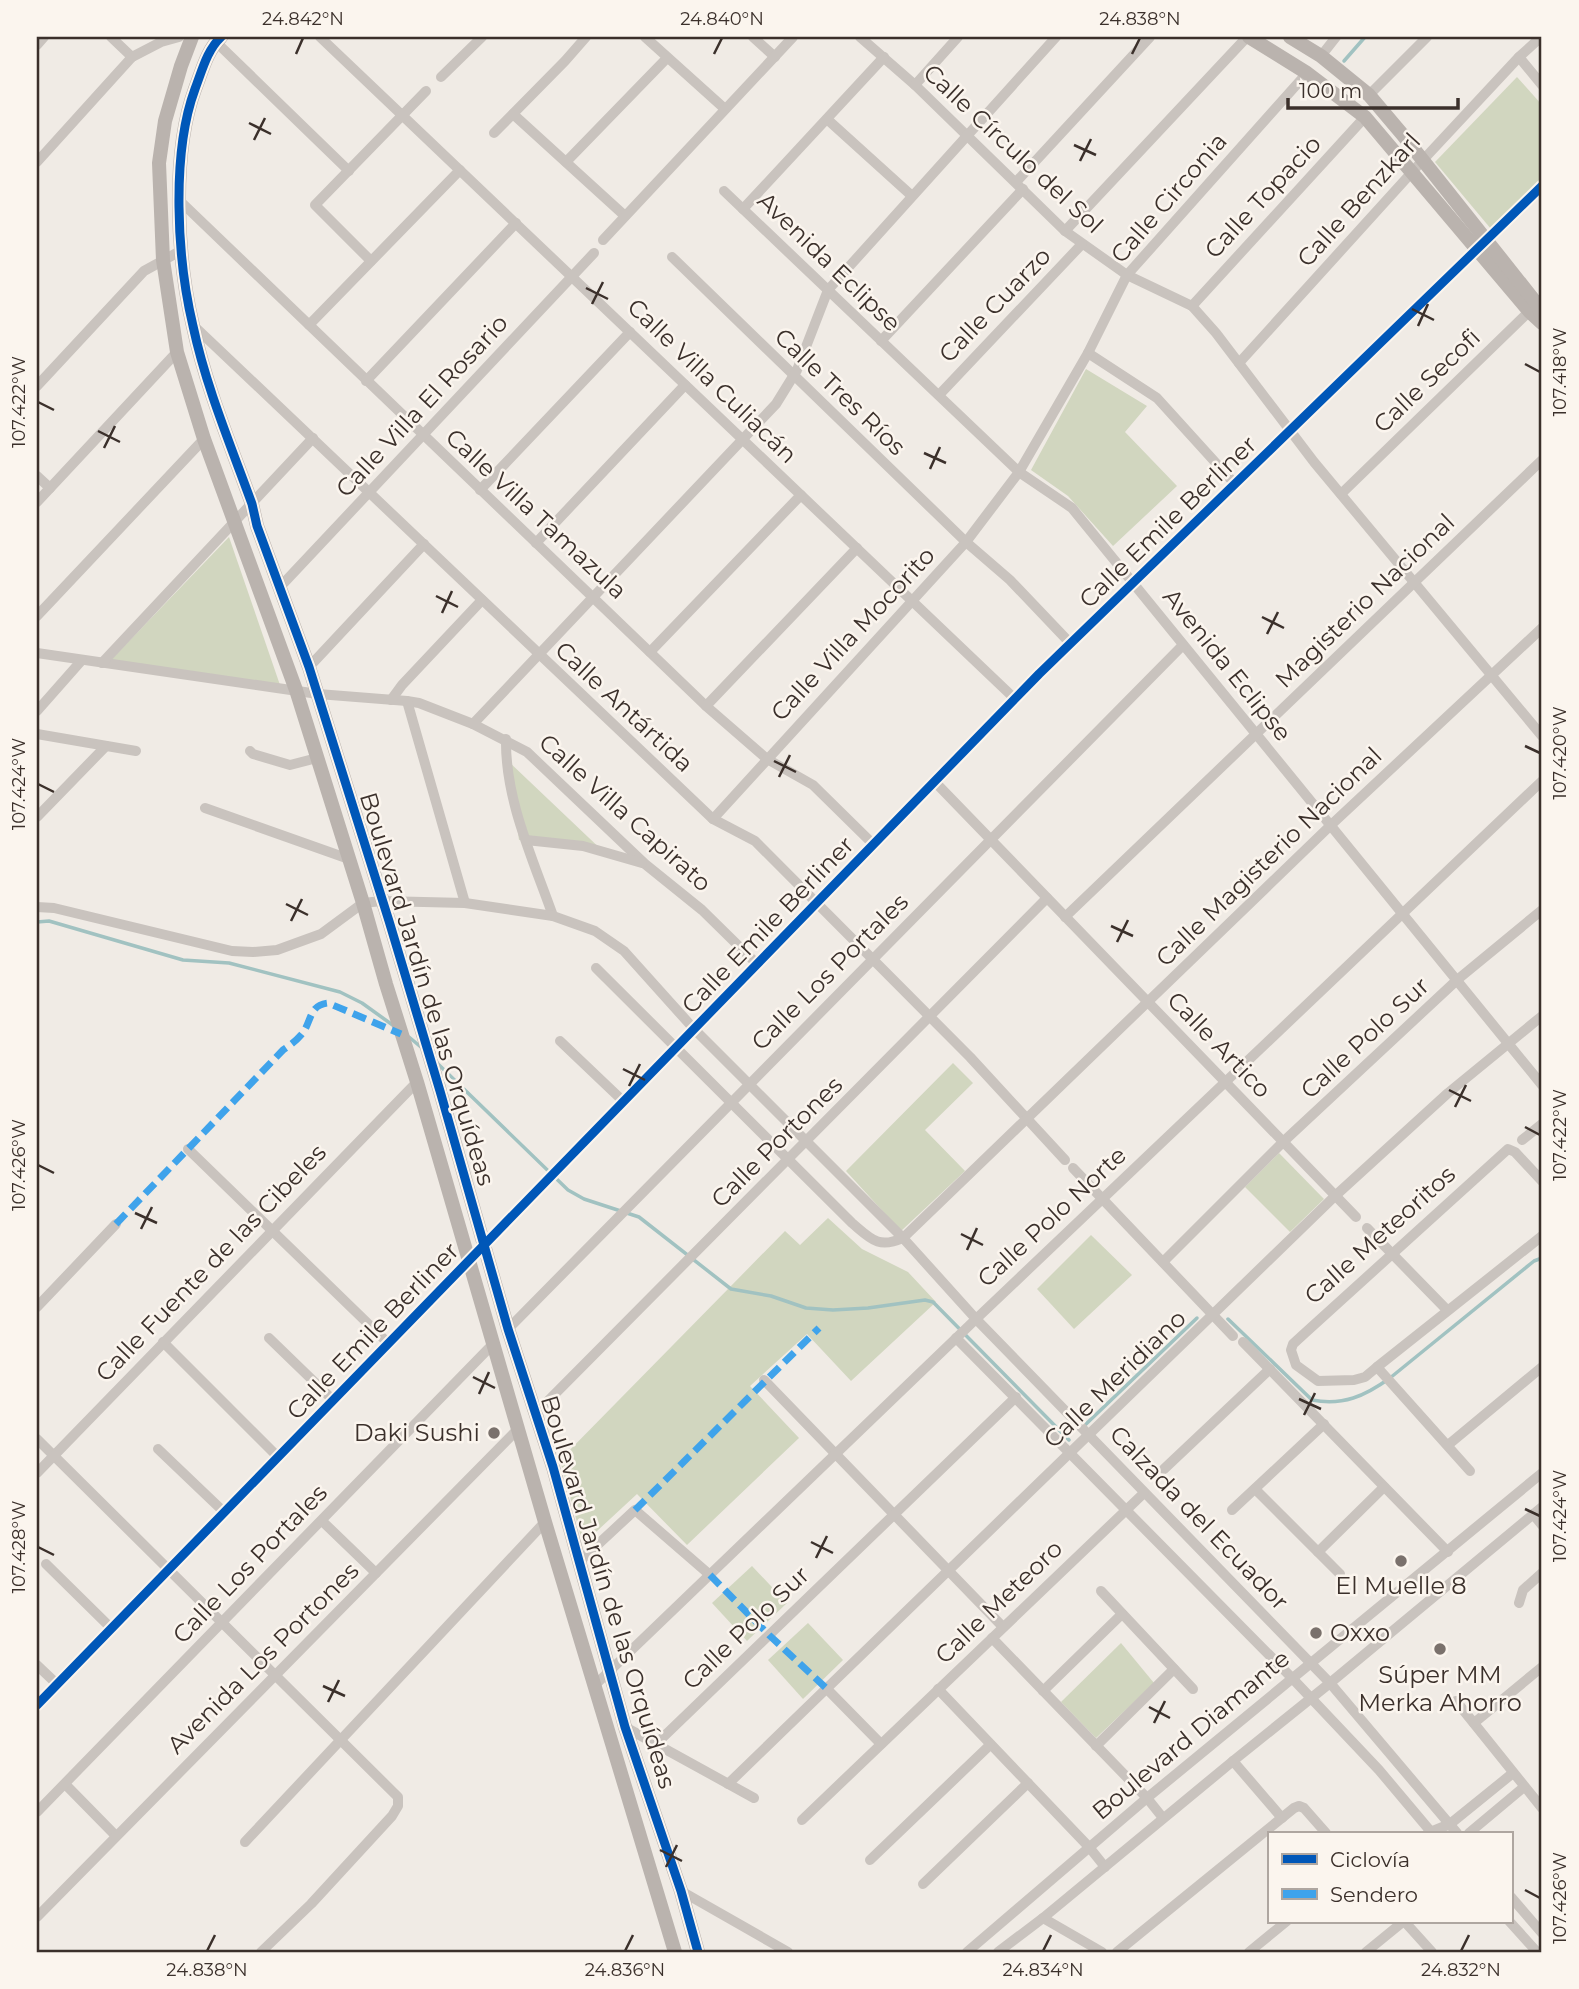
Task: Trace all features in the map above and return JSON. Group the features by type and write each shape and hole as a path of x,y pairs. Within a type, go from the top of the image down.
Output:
{"street":[{"path":"37,45 44,37"},
{"path":"111,37 132,57"},
{"path":"37,160 132,57 161,42 179,37"},
{"name":"Boulevard Jardín de las Orquídeas","path":"192,37 168,110 159,163 163,260 177,352 204,439 296,691 363,902 674,1952"},
{"name":"Calle Villa Culiacán","path":"320,37 1015,699"},
{"path":"441,77 482,37"},
{"path":"494,133 586,37"},
{"path":"645,37 725,109"},
{"path":"753,37 775,57"},
{"path":"603,240 793,37"},
{"name":"Calle Círculo del Sol","path":"862,37 1065,231 1127,275 1192,306 1340,494 1542,736"},
{"path":"915,85 958,37"},
{"path":"473,724 776,404 794,376 828,290 1056,37"},
{"path":"881,341 1150,37"},
{"path":"1065,231 1248,37 1307,73 1365,117 1538,308 1542,323"},
{"path":"1290,37 1321,56 1369,95 1423,160 1482,245"},
{"path":"1321,56 1336,37"},
{"path":"1369,95 1427,37"},
{"name":"Calle Benzkarl","path":"1239,363 1412,171 1541,37"},
{"path":"218,39 349,171"},
{"name":"Boulevard Jardín de las Orquídeas","path":"218,39 207,56 187,110 180,169 182,250 192,324 257,526 318,694 423,1033 482,1245 580,1561 625,1727 681,1891 698,1952"},
{"path":"743,209 884,57"},
{"path":"1519,57 1542,85"},
{"path":"566,162 667,58"},
{"name":"Calle Circonia","path":"1019,472 1088,353 1127,275 1307,73"},
{"path":"1333,92 1346,75"},
{"path":"371,261 315,205 426,91"},
{"path":"513,114 625,216"},
{"name":"Calle Topacio","path":"1192,306 1365,117"},
{"path":"828,120 912,196"},
{"path":"309,325 460,170"},
{"name":"Calle Emile Berliner","path":"37,1705 1070,643 1542,186"},
{"name":"Avenida Eclipse","path":"724,191 1019,472 1072,508 1542,1084"},
{"name":"Calle Villa Tamazula","path":"180,201 706,706 767,759 813,785 873,844"},
{"path":"366,381 516,223"},
{"name":"Calle Cuarzo","path":"939,395 1082,244"},
{"path":"37,386 144,271 182,250"},
{"name":"Calle Villa El Rosario","path":"280,587 594,253"},
{"name":"Calle Tres Ríos","path":"672,257 966,542 1010,580 1070,643"},
{"name":"Calle Secofi","path":"1340,494 1538,308"},
{"name":"Calle Antártida","path":"192,324 713,819 755,841 930,1018 1233,1336"},
{"path":"480,490 630,332"},
{"path":"37,502 177,352"},
{"path":"1088,353 1157,398 1235,484"},
{"path":"37,366 46,376"},
{"path":"536,543 685,385"},
{"path":"102,663 313,438"},
{"path":"37,617 204,439"},
{"name":"Magisterio Nacional","path":"1065,917 1542,460"},
{"name":"Calle Villa Mocorito","path":"713,819 966,542 1019,472"},
{"path":"37,476 50,488"},
{"path":"650,652 801,495"},
{"path":"309,667 424,544"},
{"path":"706,706 857,548"},
{"path":"391,700 482,600"},
{"name":"Calle Magisterio Nacional","path":"1026,1118 1331,825 1542,628"},
{"name":"Calle Los Portales","path":"508,1329 1183,645"},
{"name":"Calle Villa Capirato","path":"37,653 318,694 407,701 473,724 527,752 645,864 702,910 757,964"},
{"path":"37,711 82,660"},
{"path":"407,701 465,903"},
{"path":"37,734 136,751"},
{"path":"506,739 511,792 553,916"},
{"path":"37,817 106,746"},
{"path":"250,751 290,765 317,758"},
{"name":"Calle Polo Norte","path":"594,1686 1542,781"},
{"name":"Calle Artico","path":"934,782 1356,1217"},
{"path":"205,808 349,859"},
{"path":"526,840 583,846 645,864"},
{"name":"Calle Portones","path":"535,1414 1047,898"},
{"path":"37,907 54,908 232,951 253,951 277,950 321,934 363,902"},
{"name":"Calzada del Ecuador","path":"363,902 465,903 553,916 595,931 624,951 694,1029 903,1238 976,1319 1311,1663 1456,1832"},
{"name":"Calle Polo Sur","path":"1163,1262 1283,1142 1457,980 1542,910"},
{"path":"596,968 868,1237 879,1243 890,1244 903,1238 1026,1118"},
{"name":"Calle Meridiano","path":"728,1784 1335,1196 1448,1093 1542,1016"},
{"path":"560,1041 623,1101"},
{"name":"Calle Fuente de las Cibeles","path":"37,1473 417,1082"},
{"path":"1522,1140 1542,1124"},
{"path":"188,1149 388,1343"},
{"name":"Calle Meteoritos","path":"1380,1371 1354,1380 1318,1381 1296,1365 1290,1350 1304,1332 1508,1149 1515,1152 1542,1181"},
{"path":"37,1307 116,1224"},
{"path":"1367,1228 1447,1310"},
{"path":"1469,1471 1380,1371 1447,1310 1542,1236"},
{"path":"269,1338 333,1400"},
{"name":"Calzada del Ecuador","path":"956,1338 1292,1678 1379,1770 1430,1832"},
{"path":"163,1342 278,1457"},
{"path":"1243,1342 1448,1552"},
{"name":"Calle Los Portales","path":"37,1812 494,1344"},
{"path":"1448,1446 1542,1367"},
{"path":"1164,1469 1270,1369"},
{"path":"764,1380 1003,1627"},
{"name":"Calle Polo Sur","path":"656,1744 1016,1397"},
{"path":"1232,1510 1324,1424"},
{"name":"Avenida Los Portones","path":"37,1917 518,1429"},
{"path":"37,1439 395,1792 399,1801 392,1816 311,1904 261,1952"},
{"path":"158,1449 224,1512"},
{"name":"Boulevard Diamante","path":"967,1952 1147,1798 1542,1473"},
{"path":"1318,1552 1384,1487"},
{"path":"1255,1489 1340,1574"},
{"name":"Calle Meteoro","path":"1105,1867 938,1689 1144,1493"},
{"name":"Boulevard Diamante","path":"998,1952 1330,1684 1542,1507"},
{"path":"580,1561 635,1510 710,1574"},
{"path":"1533,1514 1542,1525"},
{"path":"323,1521 376,1573"},
{"path":"245,1842 545,1522"},
{"path":"46,1564 111,1628"},
{"path":"1520,1603 1523,1590 1542,1573"},
{"path":"1101,1591 1192,1689"},
{"path":"1043,1691 1122,1614"},
{"path":"992,1638 1147,1798 1163,1818"},
{"path":"37,1665 57,1684"},
{"path":"1474,1723 1542,1667"},
{"path":"1096,1746 1174,1669"},
{"path":"826,1688 881,1744"},
{"path":"802,1820 938,1689"},
{"path":"1456,1701 1542,1807"},
{"path":"625,1727 754,1798"},
{"path":"870,1860 990,1745"},
{"path":"1379,1770 1395,1758"},
{"path":"1233,1761 1282,1818"},
{"path":"1430,1832 1450,1824 1513,1773"},
{"path":"923,1884 1028,1783"},
{"path":"65,1784 116,1836"},
{"path":"1469,1832 1524,1787"},
{"path":"1117,1952 1300,1806 1325,1832"},
{"path":"681,1891 788,1952"},
{"path":"1512,1898 1539,1929 1523,1936"},
{"path":"1043,1918 1102,1952"},
{"path":"1249,1952 1285,1923"},
{"path":"1366,1952 1402,1923"},
{"path":"1406,1923 1432,1952"},
{"path":"1511,1923 1537,1952"}],"green space":[{"path":"1517,77 1542,105 1542,179 1491,229 1435,162"},
{"path":"1086,369 1147,406 1125,432 1177,486 1113,546 1068,496 1031,470"},
{"path":"229,537 280,685 109,662"},
{"path":"508,761 608,856 567,843 519,840"},
{"path":"953,1063 973,1083 925,1130 965,1171 901,1231 846,1171"},
{"path":"1279,1153 1324,1199 1290,1232 1245,1187"},
{"path":"828,1218 862,1249 908,1272 936,1302 851,1381 807,1334 750,1386 799,1438 687,1545 637,1494 583,1544 560,1460 785,1231 800,1245"},
{"path":"1091,1235 1132,1275 1074,1329 1037,1289"},
{"path":"752,1566 787,1603 747,1641 712,1603"},
{"path":"808,1623 843,1660 803,1699 768,1660"},
{"path":"1121,1643 1154,1683 1096,1738 1061,1702"}],"waterway":[{"path":"1344,61 1365,37"},
{"path":"37,922 49,921 183,960 229,963 340,992 362,1003 394,1026"},
{"path":"409,1037 422,1048"},
{"path":"437,1063 568,1190 584,1199 639,1217 731,1289 771,1296 806,1308 833,1310 925,1300 933,1302 1069,1440"},
{"path":"1228,1319 1312,1400 1334,1402 1363,1394 1390,1378 1534,1261 1542,1258"},
{"path":"1085,1425 1197,1318"}],"marked path":[{"path":"116,1224 283,1050 299,1037 317,1007 328,1003 401,1034"},
{"path":"635,1510 819,1328"},
{"path":"710,1575 826,1688"}],"cycle path":[{"path":"221,37 208,54 195,89 182,144 180,239 198,349 219,416 252,504 257,526 309,667 389,921 508,1329 553,1467 625,1727 681,1891 698,1952"},
{"path":"37,1705 1039,674 1542,186"}],"place":[{"name":"Daki Sushi","path":"494,1433"},
{"name":"El Muelle 8","path":"1401,1561"},
{"name":"Oxxo","path":"1316,1633"},
{"name":"Súper MM Merka Ahorro","path":"1440,1649"}]}
